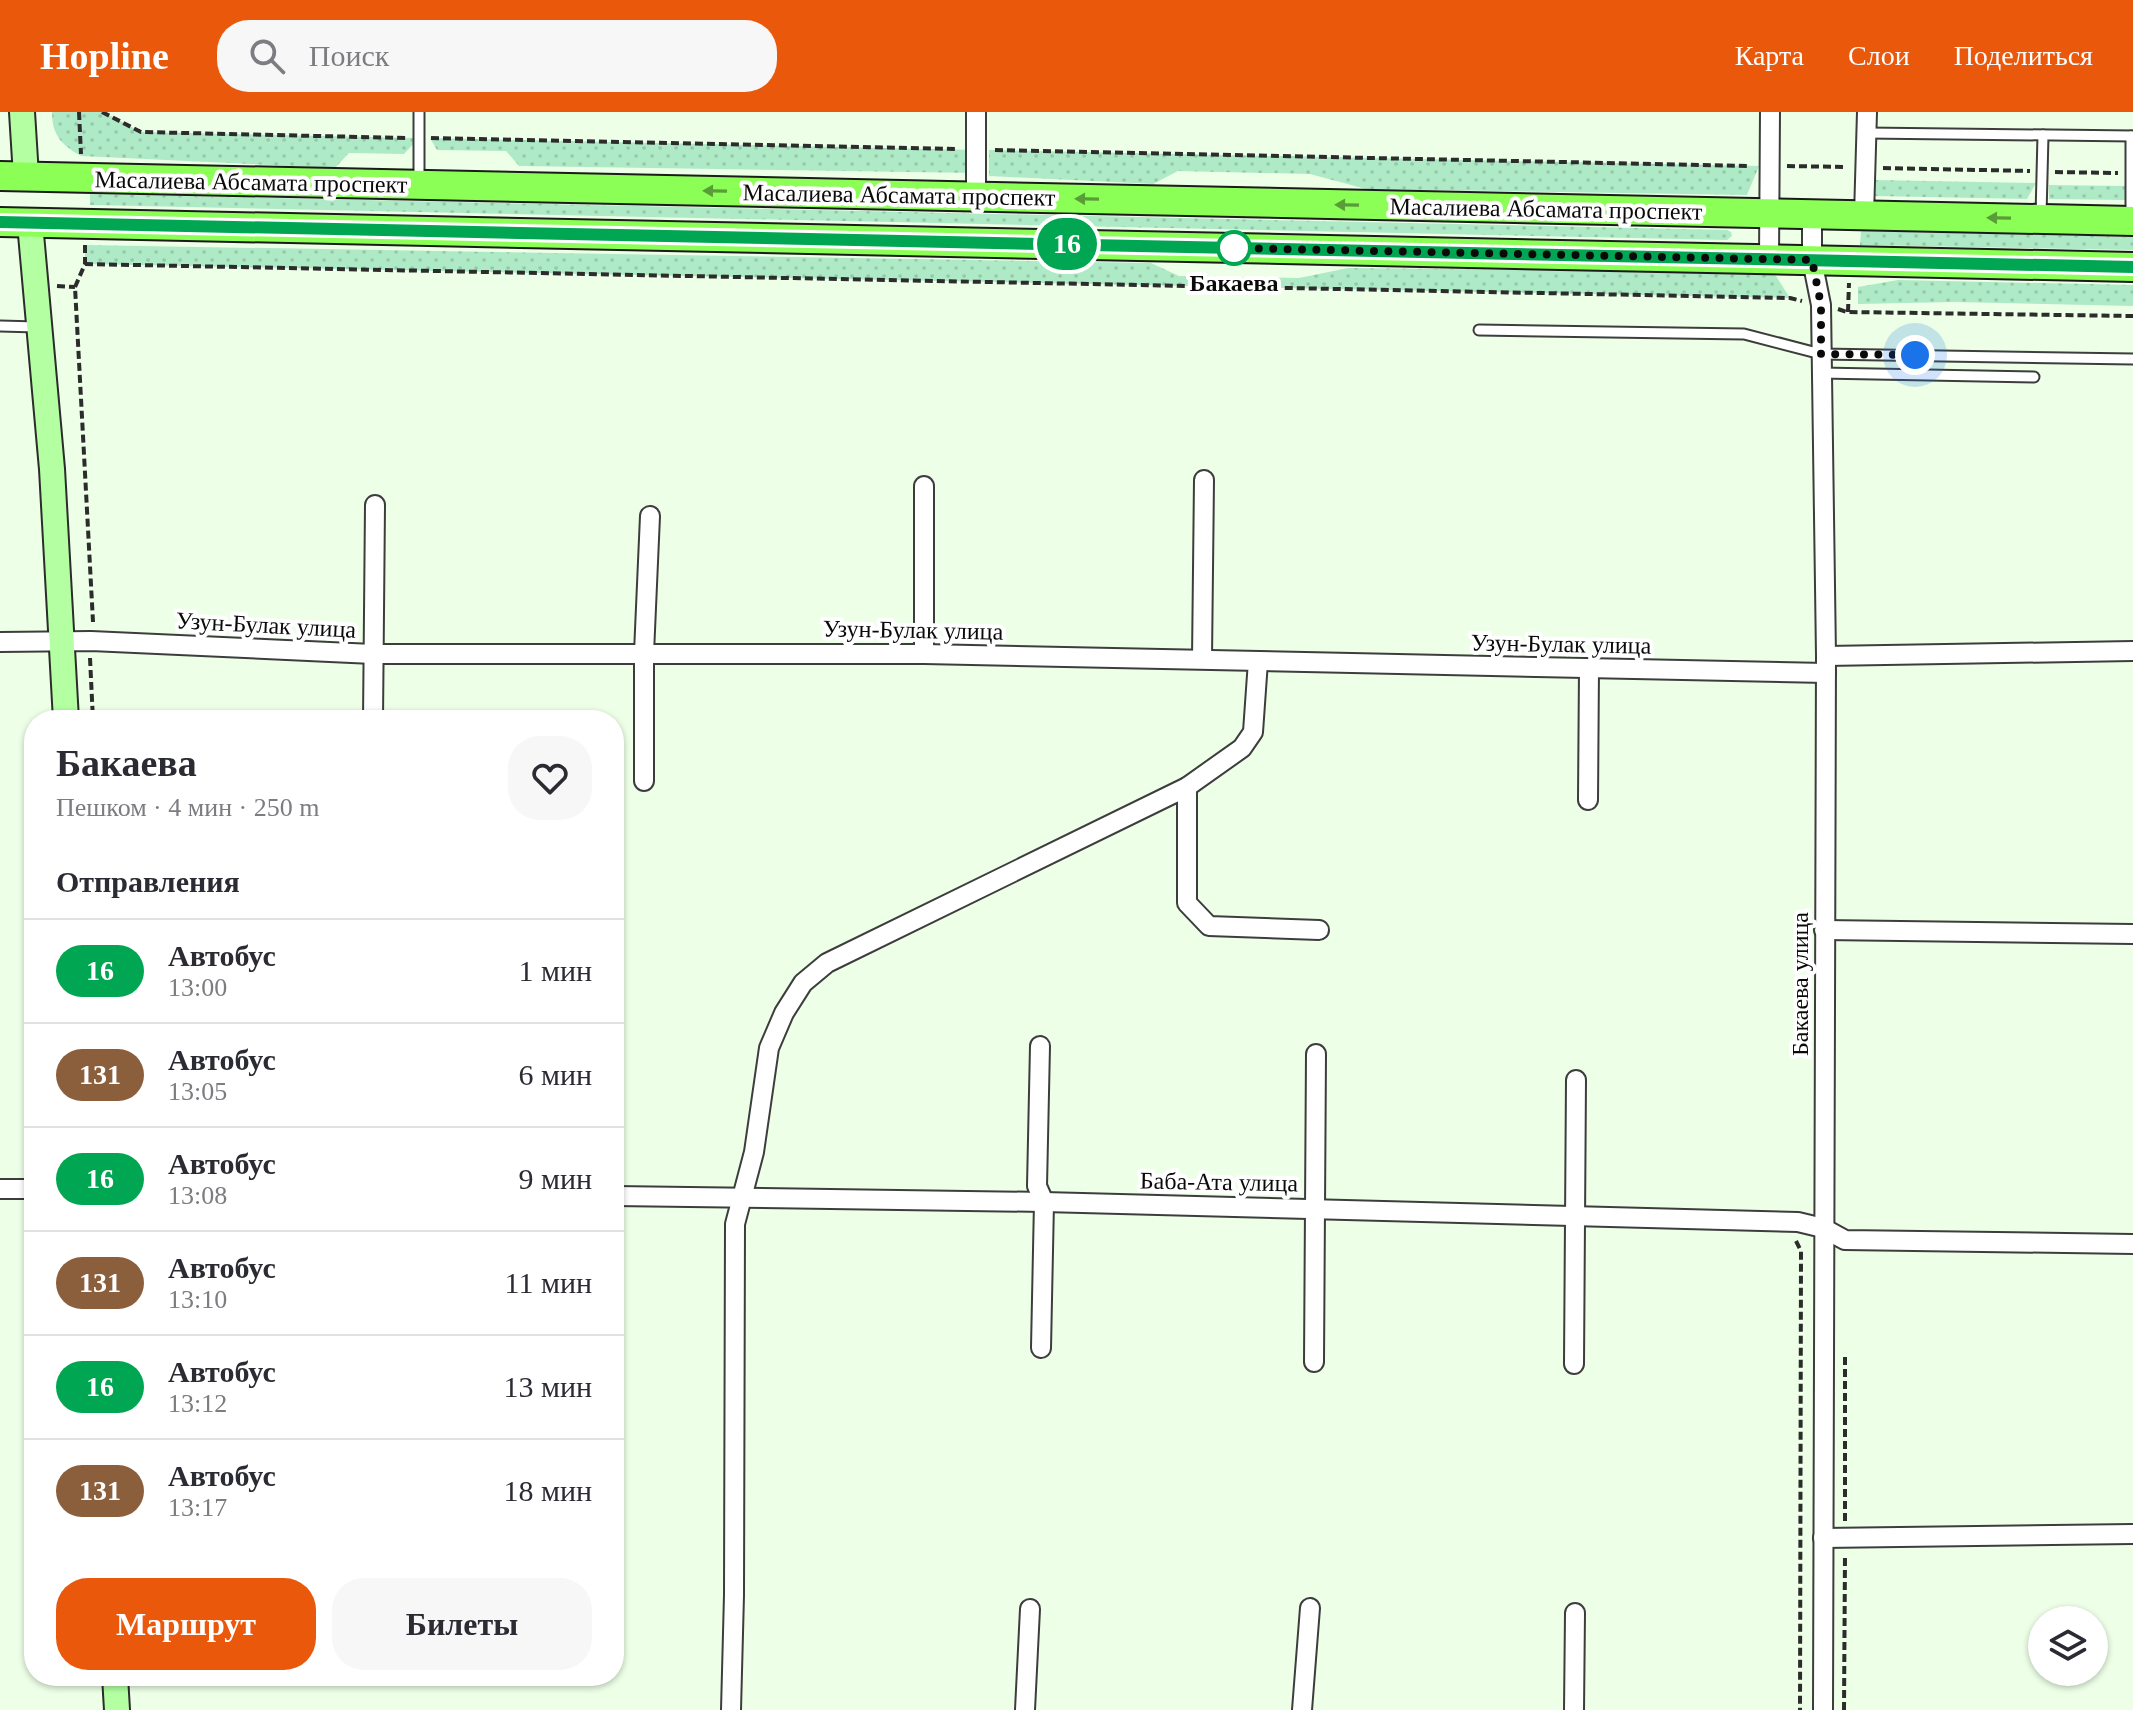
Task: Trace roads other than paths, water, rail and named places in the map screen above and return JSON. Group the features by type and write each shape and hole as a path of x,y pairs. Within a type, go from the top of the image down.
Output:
{"main road":[{"name":"Масалиева Абсамата проспект","path":"13,176 2132,221"},
{"path":"13,176 30,223"},
{"name":"Масалиева Абсамата проспект","path":"0,222 2133,267"}],"street":[{"path":"13,176 22,112"},
{"path":"976,112 976,197"},
{"path":"1769,259 1770,112"},
{"path":"1864,216 1867,112"},
{"name":"Бакаева улица","path":"1812,215 1812,260 1821,305 1826,664 1823,1710"},
{"path":"30,223 52,469 66,710"},
{"path":"1202,659 1204,480"},
{"path":"924,486 924,654"},
{"path":"373,710 375,505"},
{"path":"644,781 644,653 650,516"},
{"name":"Узун-Булак улица","path":"0,642 91,641 373,654 924,654 1589,669 1826,664 2133,651"},
{"path":"731,1710 735,1224 754,1152 769,1048 784,1013 803,983 827,963 1187,787 1242,748 1253,732 1258,661"},
{"path":"1588,800 1589,669"},
{"path":"1187,787 1187,903 1209,926 1319,930"},
{"path":"1824,930 2133,934"},
{"path":"1040,1046 1037,1186 1044,1202 1041,1348"},
{"path":"1314,1362 1316,1054"},
{"path":"1574,1364 1576,1080"},
{"path":"0,1189 24,1189"},
{"name":"Баба-Ата улица","path":"624,1196 1044,1202 1798,1222 1823,1228 1845,1240 2133,1244"},
{"path":"1823,1538 2133,1534"},
{"path":"1302,1710 1310,1608"},
{"path":"1025,1710 1030,1609"},
{"path":"1574,1710 1575,1613"},
{"path":"116,1686 117,1710"}],"lane":[{"path":"419,112 419,185"},
{"path":"1867,133 2132,136 2132,221"},
{"path":"2041,219 2043,135"},
{"path":"0,326 39,327"},
{"path":"1479,330 1744,334 1821,363 2034,377"},
{"path":"1821,363 2133,359"}],"place":[{"name":"Бакаева","path":"1234,248"}]}
